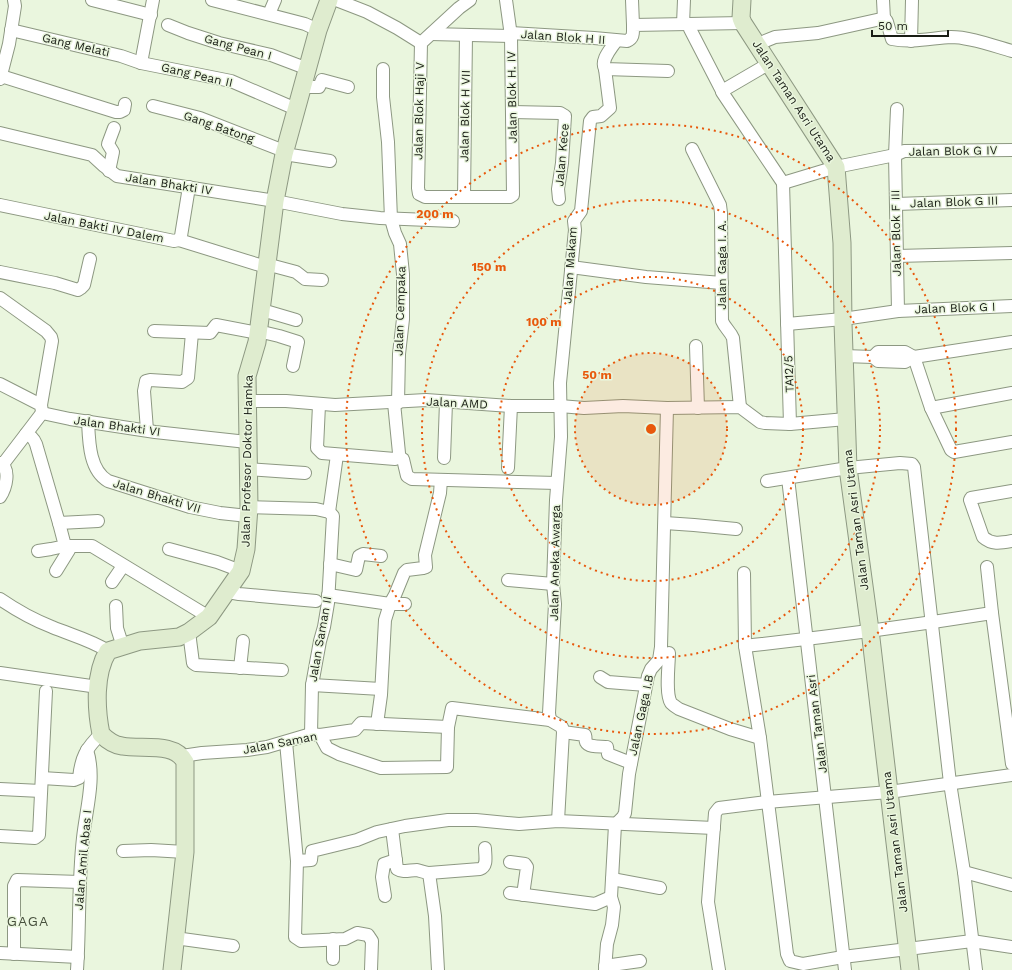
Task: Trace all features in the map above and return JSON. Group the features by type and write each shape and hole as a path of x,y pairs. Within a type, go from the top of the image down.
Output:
{"street":[{"path":"14,0 15,6 12,30 0,77 116,112 124,110 125,104"},
{"path":"92,0 151,16"},
{"path":"141,63 153,0"},
{"path":"212,0 305,24 318,30"},
{"path":"269,14 275,0"},
{"name":"Jalan Profesor Doktor Hamka","path":"116,649 140,642 179,637 189,632 209,617 228,592 241,571 246,550 248,512 247,376 257,342 275,201 284,152 318,30 329,0"},
{"path":"336,0 373,15 420,43 470,0"},
{"name":"Jalan Blok H. IV","path":"464,197 510,197 513,195 511,34 506,0"},
{"path":"632,0 633,34 630,40 616,41 604,60 603,66 605,69 668,71"},
{"path":"684,0 687,24 722,92 783,183"},
{"path":"633,25 743,23 741,18 742,0"},
{"path":"883,0 884,19 887,22 892,39 911,41 953,37 984,43 1012,52"},
{"path":"911,41 912,0"},
{"path":"758,44 775,37 818,34 864,22 884,19"},
{"name":"Jalan Taman Asri Utama","path":"743,23 841,166 843,323 848,468 870,630 910,970"},
{"name":"Gang Pean I","path":"168,25 219,43 265,53 308,68"},
{"name":"Gang Melati","path":"12,30 121,56 141,63"},
{"name":"Jalan Blok H II","path":"431,34 511,34 594,38 616,41"},
{"name":"Jalan Blok H VII","path":"464,197 466,35"},
{"name":"Jalan Blok Haji V","path":"420,43 419,194 425,197 464,197"},
{"name":"Gang Pean II","path":"141,63 231,81 296,109"},
{"path":"722,92 770,63"},
{"name":"Jalan Cempaka","path":"383,69 391,219 400,244 403,274 403,319 396,403 398,457"},
{"name":"Jalan Makam","path":"560,406 560,383 575,230 574,219 581,211 590,121 593,117 601,116 610,108 605,69"},
{"path":"303,86 319,87 322,80 348,87"},
{"name":"Gang Batong","path":"153,106 200,118 284,152 330,161"},
{"name":"Jalan Blok F III","path":"897,109 895,155 898,310"},
{"name":"Jalan Kece","path":"512,112 560,113 565,116 562,163 558,189 559,199"},
{"path":"109,171 113,152 108,144 114,128"},
{"name":"Jalan Bhakti IV","path":"0,133 92,155 109,171 117,176 275,201"},
{"name":"Jalan Gaga I. A.","path":"692,149 720,205 722,321 731,332 733,338 740,407"},
{"name":"Jalan Blok G IV","path":"783,183 841,166 895,155 904,151 1012,150"},
{"name":"TA12/5","path":"783,183 790,424"},
{"name":"Jalan Bakti IV Dalem","path":"0,206 174,241 179,240 182,236 189,187"},
{"name":"Jalan Blok G III","path":"896,204 1012,200"},
{"path":"275,201 342,214 391,219 453,221"},
{"path":"179,240 266,266 296,272 305,278 322,280"},
{"path":"897,256 1012,253"},
{"path":"0,272 55,283 78,290 84,285 90,259"},
{"path":"571,267 646,277 722,283"},
{"path":"0,298 46,331 52,340 41,409 26,434 1,463 6,468 7,476 5,486 0,497"},
{"name":"Jalan Blok G I","path":"788,324 843,323 898,310 1012,306"},
{"path":"262,310 296,320"},
{"path":"154,331 210,333 216,325 279,336 298,342 293,366"},
{"path":"146,430 144,391 146,381 182,382 188,378 192,333"},
{"path":"844,356 874,357 878,352 905,352 914,357 1012,342"},
{"path":"696,346 698,408"},
{"path":"914,357 931,408 951,450 954,452 1012,442"},
{"name":"Jalan Bhakti VI","path":"0,384 41,409 88,421 146,430 247,442"},
{"path":"931,408 1012,393"},
{"name":"Jalan AMD","path":"246,400 286,401 319,405 396,403 426,400 511,406 560,406 584,408 623,406 667,408 740,407"},
{"path":"444,458 446,402"},
{"path":"319,405 317,448 322,453 395,459 398,457 403,460 404,467 409,478 557,483"},
{"path":"508,468 511,406"},
{"name":"Jalan Aneka Awarga","path":"550,720 555,604 553,584 557,483 559,469 560,406"},
{"path":"740,407 760,422 790,424 846,419"},
{"name":"Jalan Gaga I.B","path":"605,968 607,944 612,925 614,907 611,897 615,825 625,813 631,763 646,685 651,669 659,660 660,654 665,523 667,408"},
{"name":"Jalan Bhakti VII","path":"88,421 89,446 94,464 108,481 190,507 220,513 316,509 331,515"},
{"path":"26,434 34,439 36,444 65,546 69,550 56,571"},
{"name":"Jalan Saman II","path":"316,735 312,685 324,627 328,595 331,515 337,455"},
{"path":"767,481 848,468 900,463 912,464 914,467 950,783 964,872 976,970"},
{"path":"248,469 305,474"},
{"name":"Jalan Taman Asri","path":"788,478 845,970"},
{"path":"377,724 381,689 383,628 390,604 404,573 407,570 426,567 425,555 442,480"},
{"path":"1012,491 972,498 970,500 983,537 994,543 1012,541"},
{"path":"59,523 98,521"},
{"path":"665,523 736,529"},
{"path":"38,551 51,550 65,546 92,546 209,617"},
{"path":"169,549 217,562 241,571"},
{"path":"330,564 356,570 359,556 363,554 381,556"},
{"path":"112,582 123,566"},
{"path":"988,567 992,613 1012,764"},
{"path":"744,573 745,646 760,738 767,802 788,958 790,961 803,964 908,948 972,941 1012,947"},
{"path":"508,580 553,584"},
{"path":"228,592 316,601"},
{"path":"328,595 390,604 405,604"},
{"path":"0,599 50,626 95,643 116,649"},
{"path":"116,606 116,649 102,665 98,687 99,723 101,734 110,742 122,746 155,747 170,750 182,756 186,769 185,852 172,970"},
{"path":"745,646 932,623 992,613"},
{"path":"189,632 193,663 196,665 282,670"},
{"path":"240,668 243,642"},
{"path":"669,653 668,695 670,702 679,709 730,729 760,738"},
{"path":"0,673 98,687"},
{"path":"600,677 608,682 646,685"},
{"path":"312,685 381,689"},
{"path":"0,836 35,838 39,835 46,690"},
{"path":"316,735 327,748 381,768 446,767 448,727 452,708 550,720 562,727 563,732 558,821"},
{"name":"Jalan Saman","path":"182,756 267,747 316,735 355,730 361,723 448,727"},
{"path":"563,732 585,735 586,742 588,744 607,747 608,754 631,763"},
{"path":"42,778 74,780 79,778 81,762 90,744 101,734"},
{"path":"286,742 297,861 295,937 301,941 345,939 357,934 368,935 372,941 371,970"},
{"name":"Jalan Amil Abas I","path":"77,970 83,839 92,773 91,761 87,750"},
{"path":"719,970 708,902 714,828 716,813 719,808 767,802 889,792 1012,776"},
{"path":"0,789 41,791"},
{"path":"297,861 311,860 312,851 357,840 377,832 404,826 448,820 476,820 530,824 558,821 615,825 714,828"},
{"path":"392,829 399,871 418,870 423,873 429,873 480,869 485,865 485,848"},
{"path":"123,851 151,850 185,852"},
{"path":"385,896 382,877 384,864 396,860"},
{"path":"510,862 525,864 527,867 523,895"},
{"path":"964,872 1012,885"},
{"path":"429,873 435,916 438,970"},
{"path":"612,879 660,888"},
{"path":"14,954 14,886 17,880 80,882"},
{"path":"510,892 595,904 611,897"},
{"path":"175,938 233,946"},
{"path":"332,939 333,959"},
{"path":"0,953 78,957"},
{"path":"605,968 640,961"}],"district":[{"name":"GAGA","path":"28,921"}]}
